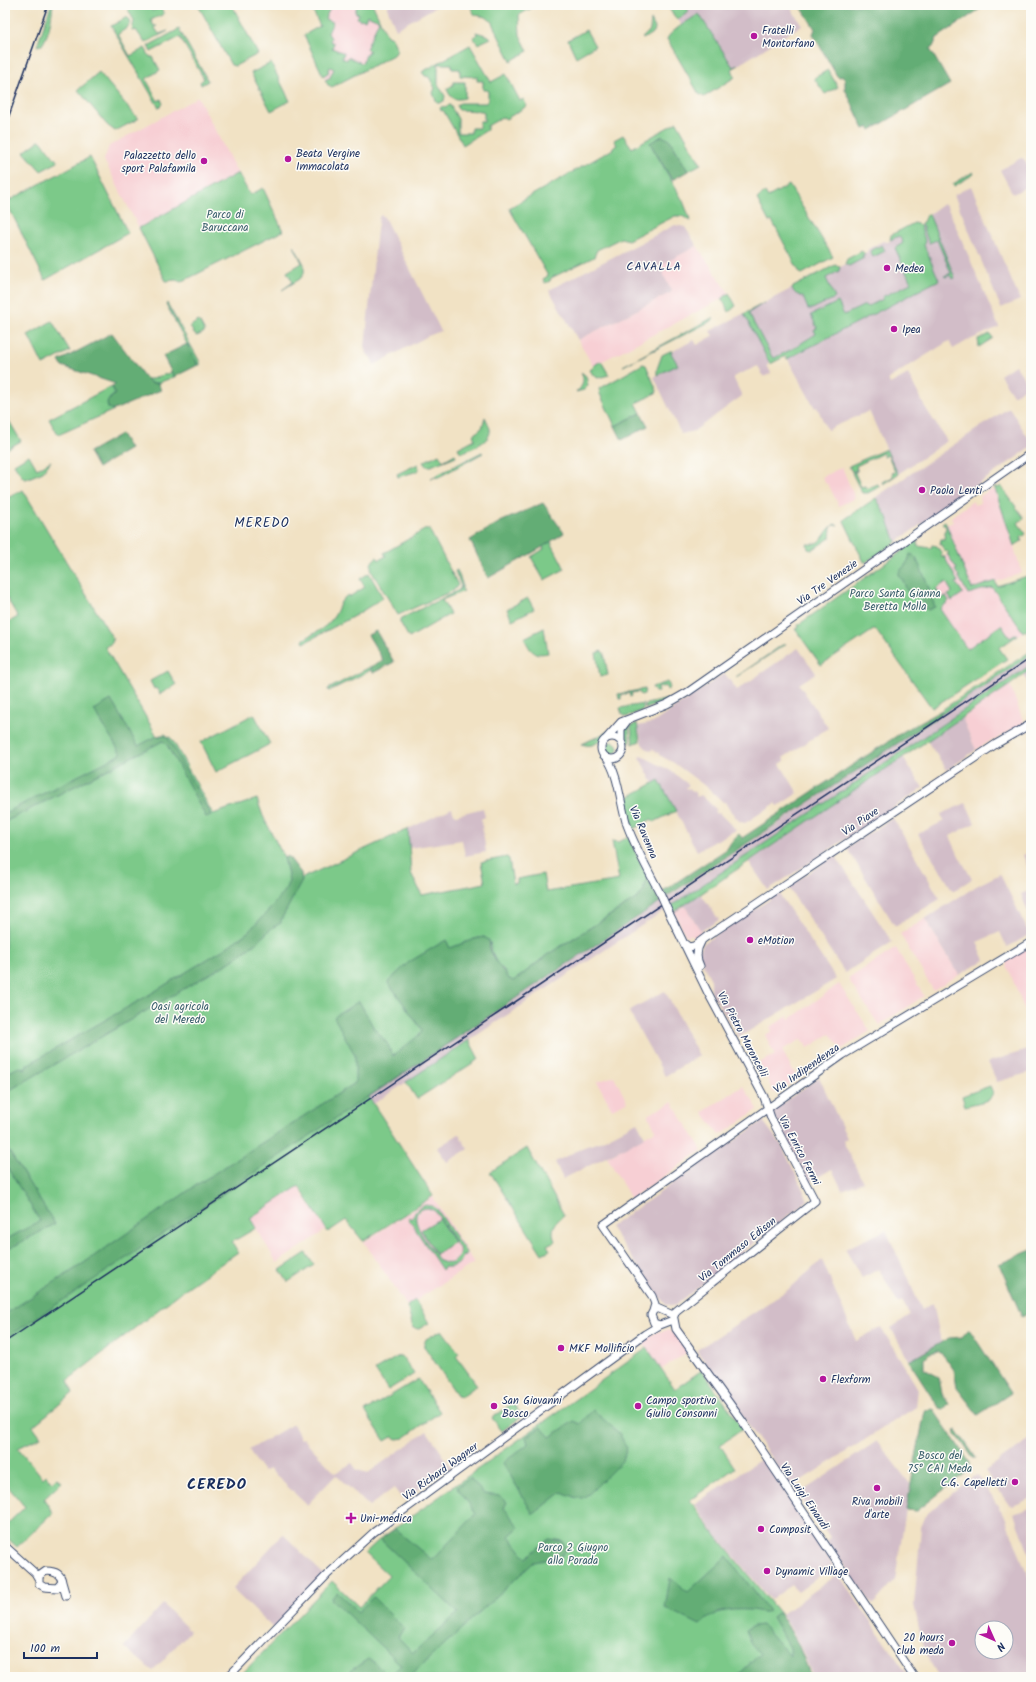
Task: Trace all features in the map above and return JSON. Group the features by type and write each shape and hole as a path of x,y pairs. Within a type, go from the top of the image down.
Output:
{"street":[{"name":"Via Tre Venezie","path":"606,740 619,723 667,704 688,692 1031,453"},
{"path":"621,742 614,738 606,740 602,744 602,750 606,757 612,759 620,755 623,749 620,737 621,727 631,718"},
{"name":"Via Piave","path":"704,938 996,744 1031,724"},
{"name":"Via Ravenna","path":"615,776 616,765 620,755"},
{"name":"Via Ravenna","path":"606,757 615,776 627,824 661,895"},
{"name":"Via Pietro Maroncelli","path":"661,895 707,991 764,1097 768,1109"},
{"path":"684,941 692,943 704,938"},
{"name":"Via Pietro Maroncelli","path":"704,938 698,947 697,955 707,991"},
{"name":"Via Indipendenza","path":"652,1314 655,1304 652,1296 602,1225 855,1048 1031,942"},
{"name":"Via Enrico Fermi","path":"768,1109 771,1118 815,1201"},
{"name":"Via Tommaso Edison","path":"674,1317 676,1311 815,1201"},
{"path":"645,1334 649,1327 652,1314 657,1308 674,1317"},
{"path":"652,1314 654,1323 661,1325 668,1324 676,1329"},
{"name":"Via Richard Wagner","path":"228,1677 332,1570 374,1532 645,1334 661,1325 671,1322 674,1317"},
{"name":"Via Luigi Einaudi","path":"674,1317 676,1329 743,1422 914,1677"},
{"path":"5,1546 36,1571 58,1573 62,1578 66,1596 54,1589 39,1584 38,1578 28,1566"},
{"path":"38,1578 44,1572"},
{"path":"54,1589 60,1586 62,1582"}],"shaded area":[{"path":"310,5 373,5 387,36 392,38 397,49 395,54 332,87 328,85 304,35 320,26"},
{"path":"388,5 439,5 396,29 388,10"},
{"path":"669,5 789,5 802,25 732,69 682,26"},
{"path":"198,97 238,174 139,228 104,160 109,146"},
{"path":"1021,158 1024,159 1031,173 1031,184 1013,194 1000,170"},
{"path":"971,186 1020,300 1001,308 954,195"},
{"path":"943,204 946,205 951,215 999,327 953,349 949,341 888,379 890,384 908,374 925,407 947,441 898,474 869,411 827,430 817,407 815,408 786,356 767,365 771,373 764,377 758,366 733,377 742,396 694,431 681,434 654,377 678,365 671,352 694,340 697,345 713,336 710,331 837,265 841,267 846,261 857,258 867,252 868,249 883,241 890,241 892,236 915,228 931,219 929,214"},
{"path":"381,215 384,217 441,331 428,336 374,365 371,358 367,354 365,346 377,230 379,217"},
{"path":"675,225 685,227 697,246 659,266 672,292 578,340 549,290"},
{"path":"697,246 729,295 593,366 578,340 672,292 658,266"},
{"path":"1015,365 1029,385 1013,395 1000,375"},
{"path":"1007,409 1010,409 1031,442 1031,447 896,542 887,517 876,497"},
{"path":"842,467 855,498 839,506 828,484 826,484 822,477"},
{"path":"991,489 992,491 996,490 1022,573 995,582 1026,630 999,648 1007,659 942,690 944,634 931,566 956,548 946,525 953,522 951,517 973,501 974,505 980,503 979,497"},
{"path":"798,648 816,673 799,684 828,728 783,758 785,761 780,764 798,793 778,806 776,803 745,823 740,822 725,802 723,802 706,786 674,763 659,755 659,753 652,749 651,751 647,749 642,744 638,726 653,723 722,675 725,674 737,690"},
{"path":"1031,655 1031,665 671,906 372,1105 5,1339"},
{"path":"1031,669 1031,692 1024,674"},
{"path":"1010,685 1024,723 976,750 962,718"},
{"path":"962,718 976,750 947,770 927,741"},
{"path":"642,756 671,771 689,785 686,787 687,789 690,788 692,792 694,791 697,797 701,795 717,810 715,811 716,814 719,813 736,830 697,851 659,780 653,783 639,757"},
{"path":"903,757 923,788 768,890 749,862"},
{"path":"966,803 975,823 950,836 972,879 953,891 918,834 944,821 941,814"},
{"path":"452,808 456,815 483,808 485,817 481,819 486,852 465,856 462,840 409,848 408,829"},
{"path":"893,818 940,899 895,926 847,848"},
{"path":"1031,852 1031,875 1023,855"},
{"path":"835,855 892,942 845,973 788,887"},
{"path":"1000,874 1030,935 1007,947 1000,932 977,942 985,960 959,975 925,919 978,885"},
{"path":"1031,890 1031,920 1021,894"},
{"path":"701,894 719,920 701,931 684,905"},
{"path":"778,894 836,979 739,1037 711,992 711,980 699,952 704,943"},
{"path":"684,905 702,932 694,937 691,934 686,937 674,912"},
{"path":"925,919 959,975 933,990 900,934"},
{"path":"1031,946 1031,1018 1028,1019 1005,960"},
{"path":"896,948 924,996 879,1025 848,979"},
{"path":"839,984 870,1031 842,1049 830,1034 808,1048 802,1039 782,1050 798,1080 774,1093 759,1063 775,1055 765,1035 772,1031 770,1027 788,1016 790,1019"},
{"path":"665,991 699,1056 665,1076 629,1012 630,1010"},
{"path":"1031,1049 1031,1072 997,1082 988,1062"},
{"path":"614,1076 627,1102 612,1109 597,1082"},
{"path":"819,1077 847,1138 843,1141 863,1182 842,1190 832,1169 809,1182 772,1111"},
{"path":"743,1086 758,1109 719,1135 703,1112"},
{"path":"672,1102 702,1150 631,1199 607,1157 656,1130 648,1115"},
{"path":"763,1121 782,1146 808,1200 677,1304 674,1306 665,1304 610,1227"},
{"path":"637,1122 645,1137 563,1179 555,1162 584,1147 599,1142"},
{"path":"459,1134 468,1149 447,1162 437,1148"},
{"path":"298,1187 326,1230 277,1263 250,1218"},
{"path":"433,1197 474,1263 407,1306 364,1242"},
{"path":"886,1230 922,1310 933,1303 941,1342 909,1361 891,1328 910,1315 902,1301 898,1303 879,1269 862,1278 845,1249"},
{"path":"822,1260 856,1341 881,1327 918,1389 916,1407 791,1487 697,1350 789,1289"},
{"path":"668,1330 679,1337 689,1351 662,1369 642,1341 657,1332"},
{"path":"293,1424 301,1439 303,1438 335,1473 352,1463 357,1470 368,1473 427,1431 451,1467 403,1500 394,1488 369,1506 336,1475 307,1505 269,1469 263,1472 249,1450"},
{"path":"1031,1438 1031,1498 1013,1506 1009,1505 985,1471"},
{"path":"877,1441 910,1484 895,1580 873,1605 826,1541 830,1538 799,1494"},
{"path":"763,1458 833,1566 798,1592 791,1585 771,1600 716,1535 695,1504"},
{"path":"978,1476 1004,1515 1031,1583 1031,1677 939,1677 924,1652 914,1605 921,1527 927,1513 973,1477"},
{"path":"1031,1507 1031,1559 1014,1514"},
{"path":"283,1534 325,1576 274,1629 232,1589"},
{"path":"838,1574 909,1677 813,1677 799,1643 782,1614"},
{"path":"163,1604 190,1631 153,1671 124,1647"}],"green space":[{"path":"51,5 53,5 47,36 42,45 37,46"},
{"path":"130,5 142,5 145,9 150,6 152,11 160,7 164,14 151,20 154,26 157,26 155,28 159,34 168,31 145,43 136,30 132,31 134,21 127,7"},
{"path":"198,5 232,5 258,54 235,66 231,65"},
{"path":"310,5 331,6 325,19 333,22 328,33 331,38 330,41 334,43 332,48 344,53 342,58 347,60 348,57 362,63 367,53 370,51 366,49 379,20 367,15 365,20 361,20 357,18 359,14 355,13 357,5 373,5 387,36 392,38 397,49 395,54 332,87 328,85 325,80 331,77 330,76 334,69 330,67 328,73 323,76 304,35 320,26"},
{"path":"474,5 537,5 519,15 520,35 528,51 511,61 491,21 486,17 475,15 471,8"},
{"path":"667,5 688,5 686,6 689,12 677,20"},
{"path":"800,5 982,5 983,7 937,38 933,47 930,49 950,84 871,130 869,127 864,129 845,89 845,79 843,76 837,76 813,34 815,29"},
{"path":"699,14 733,67 739,65 732,69 735,77 704,97 699,94 667,39 676,29"},
{"path":"127,17 130,23 127,28 118,34 130,56 145,48 150,57 153,57 160,70 146,79 158,101 161,99 163,104 159,108 111,26"},
{"path":"651,20 655,28 654,32 643,39 642,38 650,30"},
{"path":"179,29 208,81 201,85 200,82 204,79 180,37 151,52 148,46"},
{"path":"586,30 595,46 576,57 568,40"},
{"path":"476,32 491,38 478,44 473,37 477,35"},
{"path":"470,45 491,82 506,74 520,101 523,99 527,106 506,119 503,117 487,126 487,130 463,145 443,110 441,111 440,108 450,105 458,119 458,133 471,133 471,128 479,128 480,121 484,121 484,112 459,110 457,105 460,103 486,103 488,100 488,90 483,90 483,81 477,81 477,77 460,76 460,69 452,69 452,64 438,64 438,84 445,96 444,101 437,103 433,93 435,88 429,77 425,76 422,72"},
{"path":"271,63 290,101 271,111 251,73"},
{"path":"828,70 838,87 825,94 814,78"},
{"path":"99,72 138,119 115,131 107,125 78,90"},
{"path":"453,82 465,82 465,98 456,99 451,97 447,89 453,85"},
{"path":"677,122 701,164 688,171 670,140 650,143 683,201 691,221 682,216 675,216 628,240 621,238 597,250 594,257 551,278 550,281 545,283 543,279 548,276 509,208 613,149 612,148 617,145 614,140 623,135 632,148"},
{"path":"662,136 670,140 688,171 672,180 650,143"},
{"path":"40,140 58,162 41,171 24,152"},
{"path":"90,157 128,233 45,280 6,202"},
{"path":"973,172 974,174 954,186 953,184"},
{"name":"Parco di Baruccana","path":"238,173 250,195 263,188 283,231 181,282 176,280 166,281 139,228"},
{"path":"789,185 833,257 802,274 800,273 772,221 769,222 757,199 765,192 768,197"},
{"path":"927,214 929,214 955,278 952,279 950,275 944,276 951,273 937,240 929,243 921,223 925,220"},
{"path":"914,223 920,225 925,240 924,245 939,280 787,359 786,356 770,364 744,314 764,303 749,314 772,357 774,358 798,346 816,334 814,330 817,328 811,315 838,302 844,315 865,305 867,307 883,299 882,297 911,283 895,248 903,243 899,236 890,240 891,235"},
{"path":"882,245 885,251 873,257 870,251"},
{"path":"294,246 304,264 304,274 300,279 282,290 293,282 287,272 302,263"},
{"path":"862,251 865,254 862,255 864,258 849,266 845,264 847,259"},
{"path":"835,265 840,267 839,271 826,278 835,298 812,309 808,309 803,297 796,294 792,290 793,287"},
{"path":"729,293 736,306 729,312 722,299"},
{"path":"167,303 200,362 200,365 196,366 197,363 166,304"},
{"path":"712,318 714,319 623,366"},
{"path":"52,321 70,351 43,365 28,335"},
{"path":"199,321 205,332 197,336 194,334 190,326"},
{"path":"112,333 146,379 151,383 158,383 161,390 114,410 108,408 107,402 115,394 112,386 116,384 62,366 59,361"},
{"path":"990,334 993,338 979,347 978,339"},
{"path":"187,344 197,363 196,366 174,377 163,356"},
{"path":"672,351 671,353 678,365 657,375 657,369 662,355"},
{"path":"601,361 609,375 598,378 593,375 590,370"},
{"path":"643,364 646,365 657,391 656,393 636,403 641,413 615,426 599,389"},
{"path":"172,372 174,377 158,383 151,383 146,379 152,379"},
{"path":"581,372 586,376 588,385 584,390 576,392 583,383"},
{"path":"112,386 115,394 109,399 108,408 114,410 58,435 49,419"},
{"path":"641,413 648,426 622,440 615,426"},
{"path":"5,414 21,441 7,449 5,448"},
{"path":"485,417 490,429 488,438 475,447 461,453 458,448 475,439 473,435 482,428"},
{"path":"121,434 130,449 98,468 89,452"},
{"path":"886,449 898,474 883,484 882,482 893,477 892,473 895,472 888,455 884,457 883,453 856,466 857,469 852,472 849,466"},
{"path":"482,452 483,453 439,477 431,478"},
{"path":"439,454 443,461 455,454 456,456 431,466 426,466 423,462"},
{"path":"29,455 37,469 51,461 43,472 26,479 23,478 14,464"},
{"path":"418,464 418,471 398,477 397,474"},
{"path":"858,470 855,473 861,487 865,486 866,489 878,484 879,487 868,493 862,493 852,473"},
{"path":"994,486 998,488 1001,486 1024,518 1018,523 1026,534 1021,538 1022,541 1014,546"},
{"name":"Oasi agricola del Meredo","path":"23,490 113,639 112,643 105,647 157,736 165,734 172,739 213,814 257,799 263,816 296,881 408,829 411,873 422,895 485,883 481,862 507,857 509,859 513,884 517,883 517,879 543,874 546,892 619,880 612,841 619,842 628,837 649,880 644,883 644,890 639,897 547,955 513,981 508,978 503,969 498,966 492,953 490,942 484,937 474,939 491,1015 369,1097 433,1196 363,1241 346,1220 328,1232 299,1186 250,1218 256,1228 232,1242 238,1252 185,1289 68,1380 73,1393 33,1426 41,1437 18,1448 43,1478 46,1475 52,1482 57,1478 62,1482 44,1499 53,1513 17,1547 5,1536 5,1526 25,1507 5,1483 5,624 18,617 5,595 5,499"},
{"path":"876,498 887,517 896,542 864,562 844,521"},
{"path":"543,503 564,533 488,578 470,540 500,522"},
{"path":"945,521 972,589 995,581 997,586 1027,576 1031,579 1031,637 1026,630 1023,632 992,587 968,594 955,570 957,569 947,554 949,553 947,551 946,552 940,544 941,539 944,539 946,526 942,523"},
{"path":"835,524 838,526 834,525 831,528 830,538 812,550 808,549 807,544 817,543 828,530"},
{"path":"426,529 429,529 458,585 454,590 398,615 372,572 372,563 377,557 379,560 386,556 384,553"},
{"path":"550,540 565,569 544,580 531,557 544,549 542,545"},
{"name":"Parco Santa Gianna Beretta Molla","path":"918,540 917,546 931,548 932,545 937,546 942,554 942,558 944,556 958,582 956,583 963,593 952,601 948,595 952,592 946,582 936,589 942,598 946,596 949,601 940,609 967,649 1001,625 1010,638 1016,634 1018,635 999,648 1007,659 932,708 875,629 821,665 795,629 799,628 798,625"},
{"path":"910,554 916,558 926,580 935,607 928,610 925,608 921,597 908,592 903,581 898,575 908,561"},
{"path":"457,570 462,583 462,589 464,591 442,600 450,614 409,638 400,622 400,619 459,590 461,586 455,571"},
{"path":"369,573 383,598 356,615 304,643 303,640 329,623 345,597 348,595 349,597 365,587 360,579"},
{"path":"528,598 534,609 512,620 507,609"},
{"path":"544,628 548,653 538,654 530,649 524,638"},
{"path":"376,631 394,662 373,673 370,667 383,660 368,635"},
{"path":"785,643 786,644 736,677"},
{"path":"602,651 604,653 608,675 600,677 596,653"},
{"path":"1031,651 1031,655 942,714 940,711"},
{"path":"1031,665 1031,669 1010,685 674,912 671,906"},
{"path":"370,667 371,670 329,691 328,689"},
{"path":"168,671 176,685 160,694 156,688 154,689 150,681"},
{"path":"668,682 670,688 667,690 666,686 657,688 658,692 655,692 652,687"},
{"path":"645,689 644,694 641,695 639,692 631,693 632,696 630,697 629,693 621,695 621,699 619,699 618,694"},
{"path":"111,700 138,746 157,736 166,736 168,738 211,815 206,817 167,745 163,741 5,822 5,813 121,754 94,710"},
{"path":"669,700 645,709 646,704"},
{"path":"643,704 643,710 626,717 622,714 620,708"},
{"path":"940,711 942,714 666,897 663,891 727,849 739,834 742,838 904,731"},
{"path":"254,714 270,744 216,772 201,742"},
{"path":"630,723 630,743 625,741 623,735 626,726"},
{"path":"637,723 640,741 633,744 631,726"},
{"path":"609,731 597,743 590,745 582,744"},
{"path":"610,742 614,742 618,748 614,754 610,754 606,750 606,746"},
{"path":"659,780 676,811 654,822 652,819 633,829 623,803 625,799"},
{"path":"288,856 301,873 302,881 281,920 281,923 272,928 255,944 230,962 5,1093 5,1074 19,1067 26,1069 27,1065 147,996 224,949 248,932 270,909 286,888 289,880 284,858"},
{"path":"646,880 649,880 660,902 5,1339 5,1314 81,1265 201,1182 355,1083 355,1055 334,1017 359,1001 374,1028 387,1043 393,1056 418,1036 422,1030 388,982 409,962 446,940 450,948 484,937 489,940 490,949 495,960 508,978 513,981 547,955 639,897 644,890"},
{"path":"469,1040 479,1059 417,1099 406,1082"},
{"path":"990,1086 993,1093 989,1100 965,1106 962,1096"},
{"path":"5,1145 55,1224 5,1251 5,1240 40,1221 5,1164"},
{"path":"527,1148 564,1215 554,1226 553,1233 555,1241 547,1245 550,1250 542,1254 490,1172"},
{"path":"426,1205 437,1209 467,1254 464,1256 463,1254 461,1261 456,1265 444,1267 442,1270 408,1218 410,1217 412,1219 417,1210","holes":["428,1208 435,1211 459,1248 459,1256 454,1262 447,1263 439,1260 420,1231 416,1222 416,1215 420,1210"]},
{"path":"439,1219 454,1242 436,1254 421,1230"},
{"path":"1031,1250 1031,1312 1022,1317 999,1264"},
{"path":"306,1253 314,1265 288,1282 280,1270"},
{"path":"415,1300 429,1323 419,1329 413,1328 407,1306"},
{"path":"969,1329 1011,1393 978,1415 957,1388 954,1370 944,1356 938,1351 930,1353 924,1359 924,1369 939,1377 942,1394 949,1404 944,1410 940,1409 909,1361 949,1338 962,1337"},
{"path":"442,1330 459,1353 456,1356 477,1385 462,1396 457,1395 424,1346 426,1339"},
{"name":"Parco 2 Giugno alla Porada","path":"647,1348 675,1389 702,1370 743,1429 720,1445 735,1468 690,1500 716,1536 781,1615 798,1644 811,1677 239,1677 332,1581 359,1607 389,1576 365,1553 380,1539"},
{"path":"402,1356 414,1374 388,1390 375,1370 397,1357"},
{"path":"418,1379 440,1412 404,1438 397,1439 392,1437 385,1441 365,1411"},
{"path":"513,1403 522,1416 502,1431 492,1418"},
{"name":"Bosco del 75° CAI Meda","path":"933,1409 970,1463 970,1469 917,1511 906,1510 925,1410"},
{"path":"593,1410 619,1433 627,1448 623,1460 589,1494 582,1498 576,1498 562,1492 533,1514 503,1463 528,1444 526,1437 541,1427 550,1437 574,1421 580,1424"},
{"path":"957,1430 976,1458 973,1458 954,1431"},
{"path":"470,1478 484,1494 500,1496 507,1502 504,1508 519,1527 509,1536 526,1558 549,1539 563,1541 566,1551 560,1557 534,1562 409,1677 345,1677 353,1669 368,1659 374,1662 387,1675 395,1671 401,1665 331,1599 337,1592 358,1612 373,1597 404,1628 398,1637 413,1653 458,1613 380,1539 395,1529 432,1560 476,1514 457,1487"},
{"path":"727,1556 769,1611 729,1610 717,1613 700,1625 665,1608 670,1578 688,1592"},
{"path":"777,1613 781,1615 798,1644 811,1677 736,1677 760,1654 750,1642 746,1630 753,1626 762,1625 790,1656 790,1648 772,1617"}],"railway":[{"path":"5,127 48,5"},
{"path":"5,1342 1031,658"}],"place":[{"name":"Fratelli Montorfano","path":"754,36"},
{"name":"Beata Vergine Immacolata","path":"288,159"},
{"name":"Palazzetto dello sport Palafamila","path":"204,161"},
{"name":"Medea","path":"887,268"},
{"name":"Ipea","path":"894,329"},
{"name":"Paola Lenti","path":"922,490"},
{"name":"eMotion","path":"750,940"},
{"name":"MKF Mollificio","path":"561,1348"},
{"name":"Flexform","path":"823,1379"},
{"name":"San Giovanni Bosco","path":"494,1406"},
{"name":"Campo sportivo Giulio Consonni","path":"638,1406"},
{"name":"C.G. Capelletti","path":"1015,1482"},
{"name":"Riva mobili d'arte","path":"877,1488"},
{"name":"Uni-medica","path":"351,1518"},
{"name":"Composit","path":"761,1529"},
{"name":"Dynamic Village","path":"767,1571"},
{"name":"20 hours club meda","path":"952,1643"}],"district":[{"name":"CAVALLA","path":"654,266"},
{"name":"MEREDO","path":"262,522"},
{"name":"CEREDO","path":"217,1484"}]}
